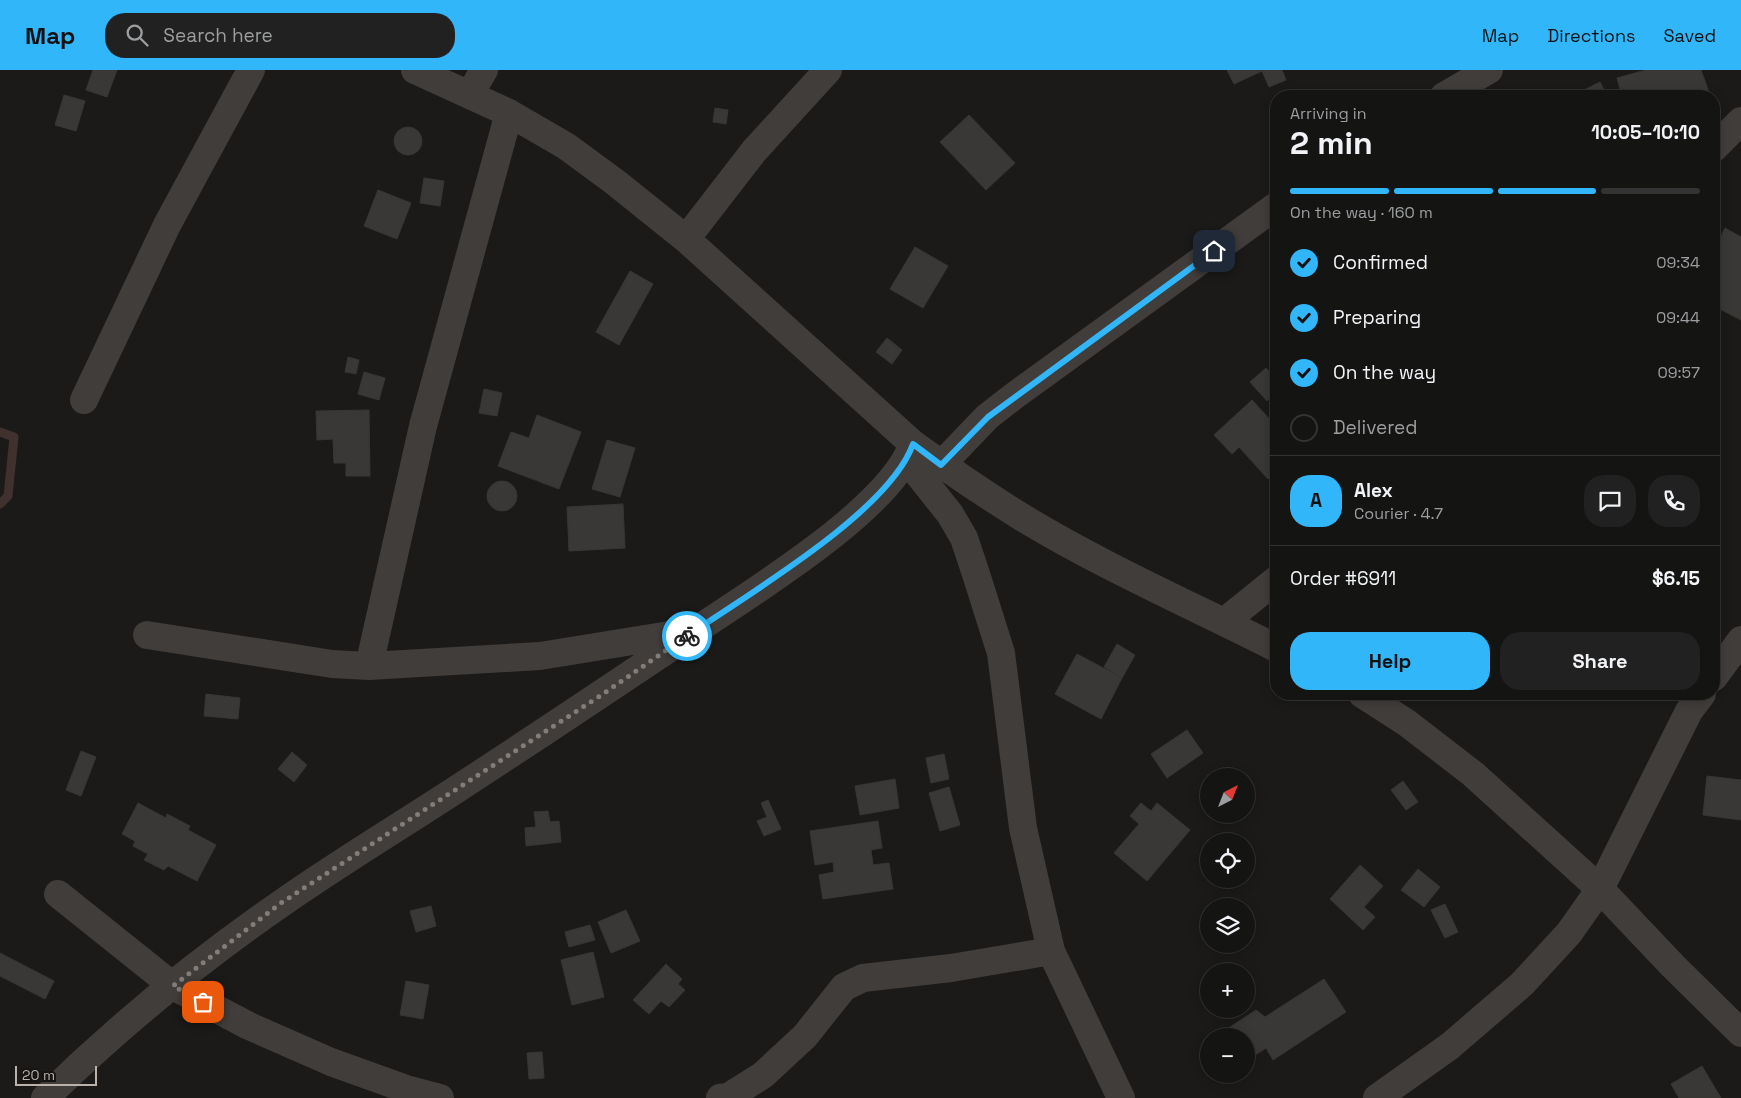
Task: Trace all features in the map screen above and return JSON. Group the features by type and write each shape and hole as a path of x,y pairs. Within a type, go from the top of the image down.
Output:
{"street":[{"path":"84,400 167,225 251,70"},
{"path":"415,70 509,113 566,146 686,239 910,452 964,538 1001,653 1023,828 1051,951 1121,1098"},
{"path":"470,94 484,70"},
{"path":"686,239 754,151 828,70"},
{"path":"1454,90 1489,70"},
{"path":"368,666 423,426 509,113"},
{"path":"1720,142 1741,121"},
{"path":"941,465 994,412 1270,210"},
{"path":"910,452 941,465 1038,526 1113,568 1270,645"},
{"path":"45,1098 86,1058 173,986 281,903 600,696 771,581 847,523 884,488 910,452"},
{"path":"1224,622 1270,585"},
{"path":"147,636 332,664 368,666 540,656 695,631"},
{"path":"1720,669 1741,640"},
{"path":"1371,700 1407,723 1473,774 1600,889 1673,966 1741,1033"},
{"path":"1377,1098 1450,1046 1522,984 1570,933 1600,889 1689,711 1697,700"},
{"path":"58,894 173,986 249,1026 331,1062 406,1089 440,1098"},
{"path":"720,1098 728,1096 763,1075 805,1036 844,987 863,978 950,968 1051,951"}],"building":[{"path":"93,70 117,70 107,97 86,90"},
{"path":"1227,70 1282,70 1286,80 1269,87 1262,71 1234,84"},
{"path":"1646,70 1701,70 1708,90 1620,90 1617,78"},
{"path":"1600,82 1604,90 1584,90"},
{"path":"64,95 85,101 76,131 55,125"},
{"path":"715,108 728,110 726,124 713,122"},
{"path":"969,115 1015,163 986,190 940,142"},
{"path":"408,127 418,131 422,141 418,151 408,155 398,151 394,141 398,131"},
{"path":"424,178 444,181 440,206 420,203"},
{"path":"378,190 411,203 397,239 364,226"},
{"path":"1725,228 1741,237 1741,320 1720,309 1720,238"},
{"path":"915,247 948,266 923,308 890,289"},
{"path":"630,271 653,284 619,345 596,332"},
{"path":"887,338 902,350 892,364 876,352"},
{"path":"348,357 359,360 356,374 345,372"},
{"path":"1266,368 1270,372 1270,398 1267,401 1250,382"},
{"path":"364,372 385,378 379,400 358,394"},
{"path":"484,389 502,393 497,416 479,413"},
{"path":"1252,400 1270,420 1270,477 1268,479 1239,447 1232,454 1214,435"},
{"path":"369,410 370,476 346,476 346,463 334,463 333,439 317,440 316,411"},
{"path":"537,415 581,432 559,489 498,466 511,432 529,438"},
{"path":"607,440 635,448 620,497 592,489"},
{"path":"502,481 513,485 517,496 513,507 502,511 491,507 487,496 491,485"},
{"path":"623,504 625,548 569,551 567,507"},
{"path":"1117,644 1135,655 1122,678 1104,667"},
{"path":"1077,654 1122,678 1101,719 1055,694"},
{"path":"206,694 240,698 238,719 204,716"},
{"path":"1187,730 1203,753 1167,778 1151,754"},
{"path":"81,751 96,757 81,796 66,790"},
{"path":"292,752 307,765 294,782 278,769"},
{"path":"944,754 949,779 931,783 926,758"},
{"path":"1707,776 1741,780 1741,820 1703,815"},
{"path":"895,779 899,808 860,815 855,786"},
{"path":"1403,781 1418,802 1406,810 1391,790"},
{"path":"949,787 960,825 940,831 929,793"},
{"path":"768,800 781,829 764,836 757,821 767,817 761,803"},
{"path":"138,803 166,818 167,814 190,826 188,830 216,845 197,881 168,866 164,870 144,860 148,854 133,846 135,841 122,834"},
{"path":"1141,803 1151,811 1157,803 1190,830 1147,881 1114,853 1139,824 1130,816"},
{"path":"548,811 550,822 559,821 561,842 526,846 525,828 536,827 534,812"},
{"path":"878,821 882,848 871,850 873,865 889,863 893,889 823,899 819,875 834,872 833,862 815,865 810,831"},
{"path":"1360,865 1383,886 1364,907 1375,917 1363,930 1330,899"},
{"path":"1418,869 1440,887 1424,907 1401,890"},
{"path":"1445,904 1458,932 1445,938 1431,910"},
{"path":"431,906 436,926 416,932 410,911"},
{"path":"626,910 640,941 611,953 598,922"},
{"path":"590,925 595,940 569,947 565,932"},
{"path":"593,952 604,997 572,1005 561,960"},
{"path":"0,953 54,981 45,999 0,976"},
{"path":"666,964 682,979 678,984 685,990 669,1007 661,1001 649,1014 633,1000"},
{"path":"1324,979 1346,1012 1273,1060 1266,1048 1255,1055 1255,1028 1229,1028 1244,1018 1255,1018 1256,1010 1265,1017"},
{"path":"406,981 429,985 423,1019 400,1015"},
{"path":"542,1052 544,1078 529,1079 527,1053"},
{"path":"1702,1066 1721,1098 1679,1098 1671,1084"}],"waterway":[{"path":"0,432 14,437 8,496 0,504"}],"way so far":[{"path":"203,1002 173,986 281,903 600,696 687,636"}],"route":[{"path":"687,636 771,581 847,523 884,488 907,460 913,444 941,465 988,417 1014,396 1214,251"}]}
